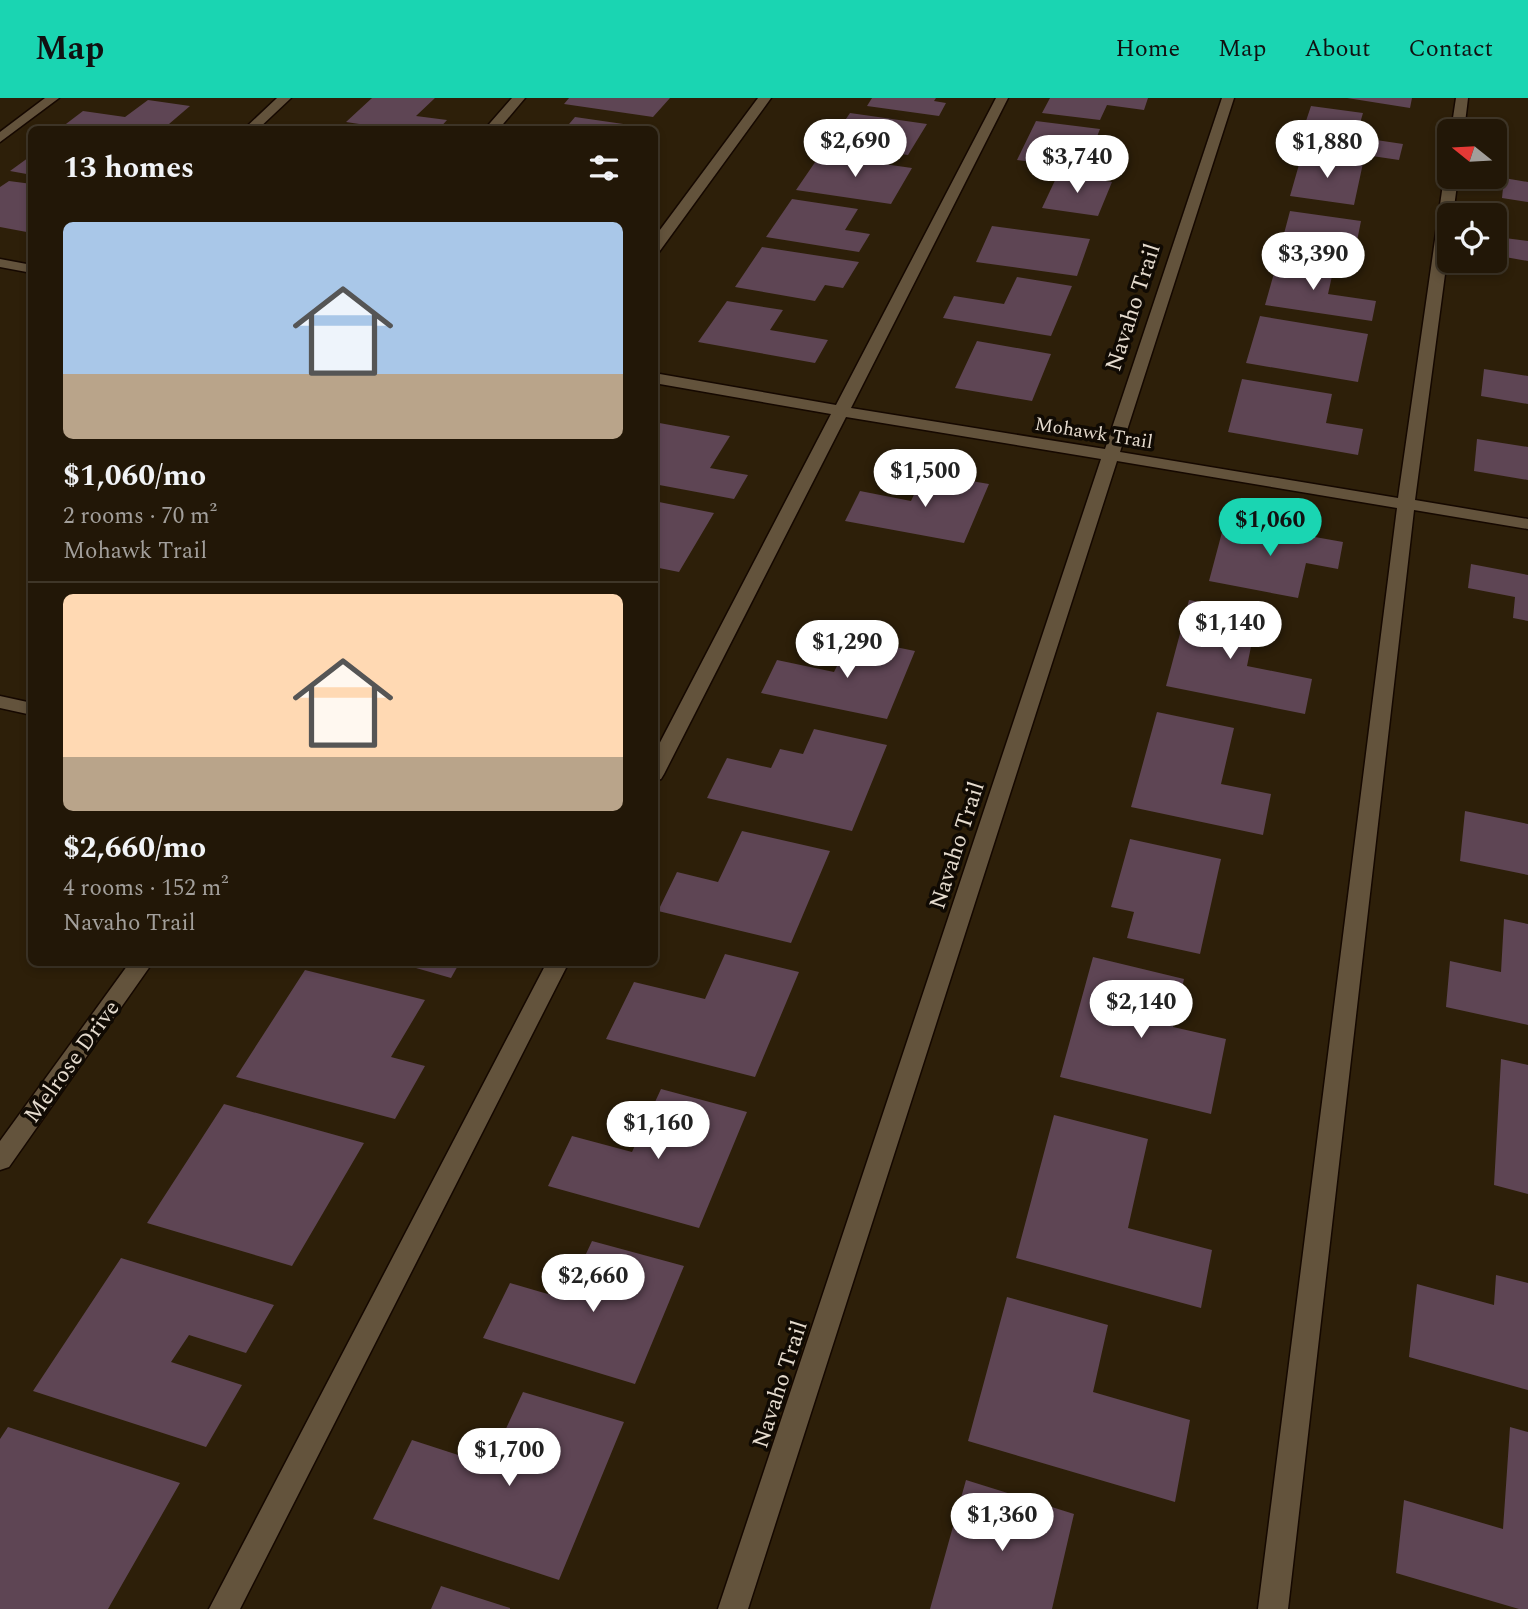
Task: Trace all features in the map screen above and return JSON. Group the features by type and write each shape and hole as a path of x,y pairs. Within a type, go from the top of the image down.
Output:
{"street":[{"path":"0,138 53,98"},
{"path":"254,126 285,98"},
{"path":"494,126 519,98"},
{"path":"658,244 765,98"},
{"path":"658,766 1002,98"},
{"name":"Navaho Trail","path":"733,1609 1228,98"},
{"path":"1459,119 1462,98"},
{"path":"1273,1609 1406,504 1449,189"},
{"path":"0,263 28,268"},
{"name":"Mohawk Trail","path":"658,379 1528,524"},
{"path":"0,702 28,708"},
{"name":"Melrose Drive","path":"0,1160 139,966"},
{"path":"224,1609 556,966"}],"building":[{"path":"372,98 435,98 416,116 447,120 442,126 372,126 346,122"},
{"path":"569,98 670,98 653,117 564,104"},
{"path":"872,98 936,98 934,101 946,103 939,116 867,106"},
{"path":"1050,98 1148,98 1144,110 1107,105 1100,120 1042,113"},
{"path":"1347,98 1412,98 1410,108"},
{"path":"148,100 190,106 167,126 63,126 83,111 125,117"},
{"path":"1311,106 1363,113 1356,137 1403,144 1399,160 1298,145"},
{"path":"850,113 927,124 908,155 829,144"},
{"path":"575,117 637,126 567,126"},
{"path":"1036,121 1100,129 1090,154 1113,157 1107,172 1017,160"},
{"path":"1302,154 1363,163 1354,205 1290,196"},
{"path":"820,155 912,168 891,204 796,190"},
{"path":"28,158 28,174 10,171"},
{"path":"1058,174 1112,182 1098,216 1042,208"},
{"path":"1507,178 1528,182 1528,202 1502,198 1503,189 1507,189"},
{"path":"9,181 28,183 28,232 0,227 0,187"},
{"path":"792,199 858,209 845,230 870,234 859,252 766,237"},
{"path":"1290,211 1361,221 1354,256 1281,245"},
{"path":"992,226 1090,239 1077,276 976,262"},
{"path":"1507,238 1528,241 1528,261 1507,257"},
{"path":"762,247 859,262 843,288 825,285 815,301 735,287"},
{"path":"1278,259 1334,267 1328,294 1376,301 1372,321 1265,305"},
{"path":"1017,277 1072,286 1051,336 943,318 954,296 1004,304"},
{"path":"727,301 783,310 770,330 828,340 815,363 698,342"},
{"path":"1260,316 1368,334 1358,382 1246,363"},
{"path":"977,341 1051,354 1032,401 955,388"},
{"path":"1484,369 1528,376 1528,404 1481,396"},
{"path":"1242,379 1332,394 1326,423 1363,429 1358,455 1228,432"},
{"path":"658,423 730,436 710,468 748,475 734,499 658,485"},
{"path":"1477,439 1528,447 1528,480 1474,471"},
{"path":"924,473 989,484 964,543 845,521 860,491 911,501"},
{"path":"658,502 714,513 679,572 658,568"},
{"path":"1225,521 1343,542 1338,569 1306,563 1298,598 1209,581"},
{"path":"1471,564 1528,575 1528,621 1513,618 1515,597 1468,588"},
{"path":"1189,600 1258,613 1247,666 1312,679 1305,714 1166,686"},
{"path":"851,638 915,651 887,719 761,693 777,660 834,672"},
{"path":"1157,712 1234,728 1221,784 1271,794 1263,835 1131,807"},
{"path":"814,729 887,745 852,831 707,798 727,758 771,768 780,749 803,754"},
{"path":"1465,811 1528,824 1528,875 1460,861"},
{"path":"742,831 830,851 791,943 658,911 677,872 718,882"},
{"path":"1130,839 1221,859 1200,954 1127,938 1134,912 1111,907"},
{"path":"1504,919 1528,924 1528,1025 1446,1007 1450,961 1501,972"},
{"path":"725,954 799,972 755,1077 606,1039 634,982 705,999"},
{"path":"1093,957 1184,979 1173,1027 1226,1039 1211,1114 1060,1077"},
{"path":"409,966 458,966 451,978"},
{"path":"305,970 425,1000 391,1057 425,1066 395,1119 236,1077"},
{"path":"1501,1059 1528,1065 1528,1194 1494,1185"},
{"path":"661,1089 747,1112 699,1228 548,1186 572,1136 632,1152"},
{"path":"224,1104 364,1143 292,1266 147,1223"},
{"path":"1054,1115 1148,1139 1128,1228 1212,1250 1201,1308 1016,1258"},
{"path":"592,1241 684,1266 635,1384 483,1338 510,1283 565,1299"},
{"path":"121,1258 274,1305 246,1353 189,1335 171,1362 242,1385 206,1447 33,1391"},
{"path":"1496,1275 1528,1283 1528,1390 1409,1357 1417,1284 1494,1305"},
{"path":"1007,1297 1108,1325 1093,1392 1190,1420 1175,1502 968,1441"},
{"path":"523,1392 624,1422 559,1580 373,1519 412,1440 489,1465"},
{"path":"8,1427 180,1483 108,1609 0,1609 0,1439"},
{"path":"1510,1427 1528,1432 1528,1609 1519,1609 1396,1573 1404,1500 1503,1529"},
{"path":"966,1480 1074,1514 1052,1609 930,1609"},
{"path":"441,1586 510,1608 510,1609 431,1609"}]}
